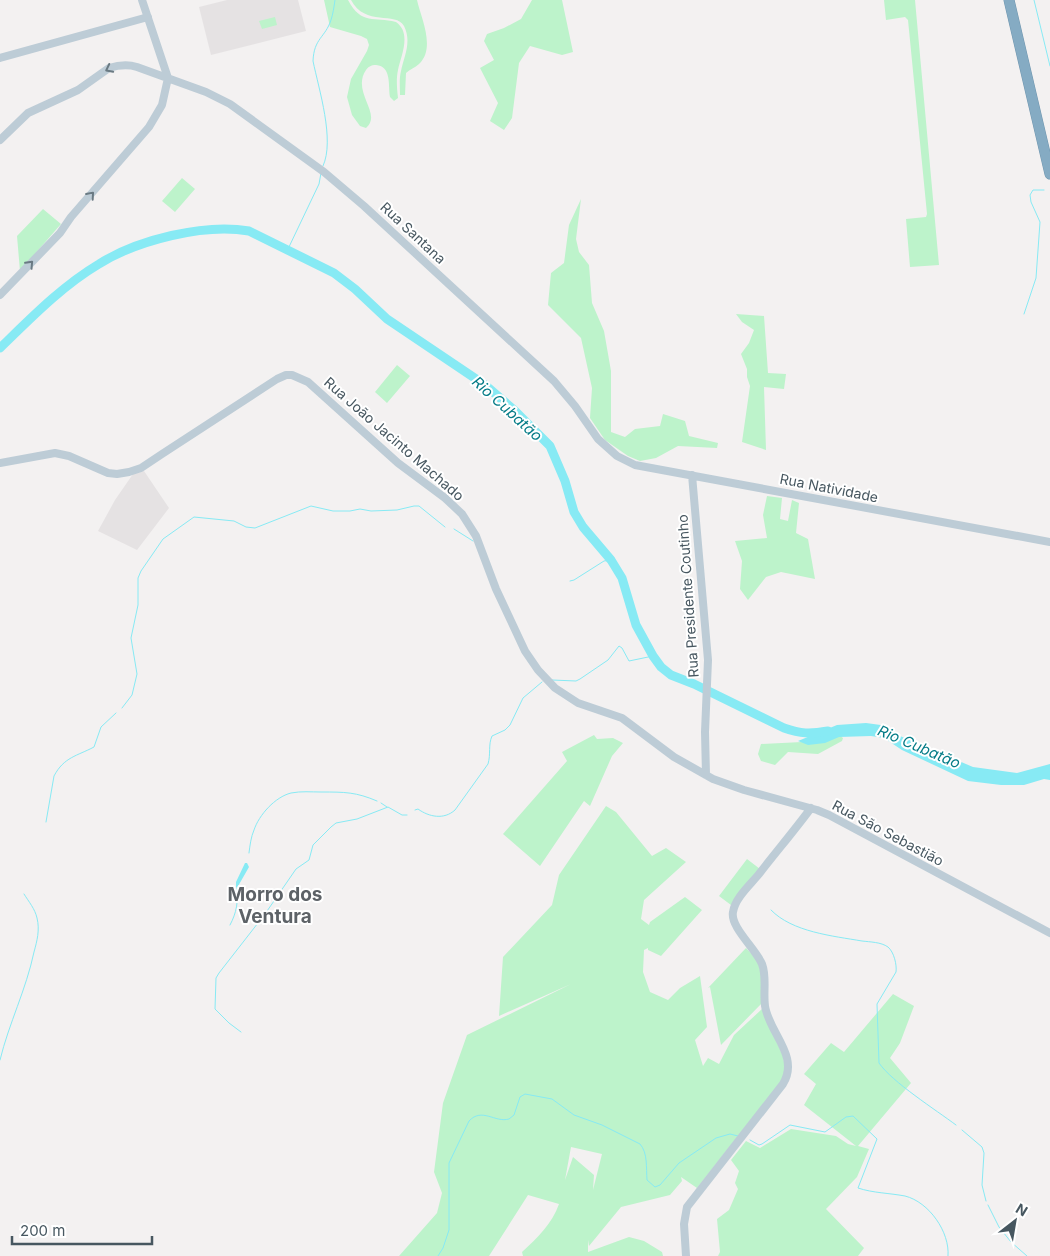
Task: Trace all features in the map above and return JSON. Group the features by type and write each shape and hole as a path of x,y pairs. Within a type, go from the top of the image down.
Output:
{"highway":[{"path":"1009,0 1050,174"}],"main road":[{"path":"0,295 60,233 154,120 165,98 168,78 142,0"},
{"path":"0,58 148,17"},
{"path":"155,73 160,64 160,55"},
{"name":"Rua Santana","path":"0,140 28,113 78,90 109,68 118,65 131,65 218,98 242,112 346,190 554,381 575,406 590,430 607,449"},
{"name":"Rua João Jacinto Machado","path":"0,463 55,453 69,456 108,473 120,474 129,472 140,468 277,379 288,375 300,377 318,390 390,456 445,498 462,514 476,536 516,635 533,664 551,684 578,703 622,718 674,757 706,775"},
{"name":"Rua Natividade","path":"607,449 616,456 635,465 1050,542"},
{"name":"Rua Presidente Coutinho","path":"692,475 708,668 705,732 706,775"},
{"name":"Rua São Sebastião","path":"706,775 732,787 811,808 843,822 1050,933"},
{"path":"686,1256 684,1224 687,1207 784,1084 788,1074 786,1055 770,1022 766,1008 763,967 735,924 732,913 735,904 811,808"}],"shaded area":[{"path":"227,0 298,0 306,31 211,55 199,7"},
{"path":"144,471 169,508 137,550 98,531 115,500 133,474"}],"green space":[{"path":"324,0 348,0 358,14 364,17 396,22 403,32 404,45 397,77 398,98 394,101 390,97 387,73 381,66 374,65 369,67 362,78 362,86 371,116 366,128 360,126 352,115 347,97 351,79 369,45 367,39 361,36 330,27"},
{"path":"351,0 417,0 426,33 426,50 419,64 406,73 405,95 400,95 400,74 407,43 404,26 394,19 364,13"},
{"path":"532,0 562,0 573,52 562,55 530,46 519,63 512,118 504,130 490,121 498,103 480,68 494,60 484,41 487,34 521,19"},
{"path":"884,0 915,0 939,265 910,267 906,219 926,217 927,214 908,20 905,17 886,20"},
{"path":"275,17 277,25 262,29 259,21"},
{"path":"182,178 195,189 175,212 162,201"},
{"path":"581,199 576,239 579,252 589,265 592,303 604,331 611,371 611,432 625,437 635,429 660,426 663,414 685,421 689,436 718,443 717,448 678,446 656,458 640,461 628,456 605,440 590,418 592,388 581,338 548,305 551,273 564,263 569,225"},
{"path":"43,209 61,224 20,271 17,236"},
{"path":"736,314 764,316 768,373 786,374 784,389 764,387 766,450 742,442 750,386 747,369 741,354 749,343 754,330 742,322"},
{"path":"397,365 410,376 387,403 375,392"},
{"path":"767,496 782,498 780,519 788,521 792,500 799,503 796,533 808,539 815,579 781,572 766,577 748,600 740,589 742,561 735,541 767,538 763,515"},
{"path":"594,735 597,739 613,738 623,743 612,756 590,806 584,801 540,866 503,834 567,761 562,752"},
{"path":"840,736 843,738 842,741 818,754 788,752 775,765 761,761 758,754 761,744 822,741"},
{"path":"606,806 616,812 652,856 666,848 686,862 644,900 641,919 649,925 650,922 685,897 702,910 661,956 648,950 648,948 644,950 643,972 650,992 668,1000 680,988 700,976 707,1027 695,1040 703,1066 708,1058 719,1064 734,1035 762,1009 783,1056 785,1068 783,1079 697,1188 681,1177 682,1181 670,1195 621,1207 589,1246 588,1240 588,1252 629,1237 644,1241 662,1252 663,1256 523,1256 522,1252 548,1224 559,1204 528,1195 489,1256 399,1256 437,1213 442,1193 434,1172 443,1103 467,1035 571,984 499,1016 503,957 552,905 559,875","holes":["571,1147 602,1154 593,1190 594,1175 573,1157 565,1180"]},
{"path":"747,859 760,869 731,905 719,896"},
{"path":"746,948 759,962 762,981 762,1003 721,1045 710,987 708,988"},
{"path":"893,994 914,1006 900,1043 890,1058 911,1083 858,1146 869,1149 857,1177 826,1209 864,1248 858,1256 718,1256 720,1252 717,1219 729,1210 738,1189 735,1183 739,1171 731,1160 746,1141 760,1148 791,1129 836,1136 848,1144 856,1146 804,1105 816,1084 804,1074 831,1043 844,1052"}],"water":[{"path":"866,723 888,726 900,736 973,767 1017,773 1050,764 1050,780 1044,779 1024,785 1001,785 968,781 902,750 884,738 871,736 839,737 825,743 808,745 798,741 837,725"},
{"path":"245,863 249,867 237,888 236,882"}],"waterway":[{"path":"323,166 326,155 327,129 313,61 315,47 329,26 335,0"},
{"path":"1034,0 1050,66"},
{"path":"288,249 319,184 321,173"},
{"path":"1024,314 1036,278 1040,222 1030,195 1033,190 1044,190"},
{"name":"Rio Cubatão","path":"0,348 72,282 115,255 152,241 192,232 212,229 249,231 334,273 355,289 387,319 485,385 514,410 550,446 565,481 574,512 583,527 611,560 622,578 636,625 661,667 671,675 694,684 784,728 806,733 828,731"},
{"path":"122,708 132,695 137,674 131,638 138,605 138,578 163,539 194,517 234,521 246,527 255,528 311,506 333,511 360,509 371,511 397,510 419,506 445,527"},
{"path":"454,529 473,541"},
{"path":"570,581 604,561 611,560"},
{"path":"552,680 576,681 580,679 608,660 619,646 629,661 653,656"},
{"path":"415,810 418,809 436,816 446,815 455,810 488,764 492,736 505,730 510,725 523,698 542,682"},
{"path":"46,822 54,776 62,765 71,758 94,747 101,727 116,713"},
{"path":"249,853 256,824 268,807 285,795 302,792 344,792 377,801"},
{"path":"381,803 387,807"},
{"path":"241,1032 215,1009 216,978 265,914 296,869 309,860 313,845 336,823 357,819 388,807 402,815 407,815"},
{"path":"230,925 236,907 237,888"},
{"path":"0,1060 27,980 38,935 36,915 24,894"},
{"path":"771,910 801,928 826,935 879,943 890,949 895,959 896,972 877,1004 879,1063 894,1079 956,1125"},
{"path":"438,1256 449,1230 449,1163 469,1121 479,1115 504,1120 509,1119 514,1115 520,1097 525,1094 552,1099 574,1115 602,1125 640,1144 645,1156 647,1180 655,1187 660,1185 679,1163 716,1138 730,1134 738,1136"},
{"path":"750,1140 759,1145 762,1144 790,1125 825,1132 846,1117 853,1116 877,1139 858,1188 905,1196 914,1199 930,1211 946,1237 948,1256"},
{"path":"962,1130 982,1147 984,1153 982,1185 986,1201"},
{"path":"988,1205 999,1227 1011,1242 1027,1256"}],"district":[{"name":"Morro dos Ventura","path":"275,905"}]}
